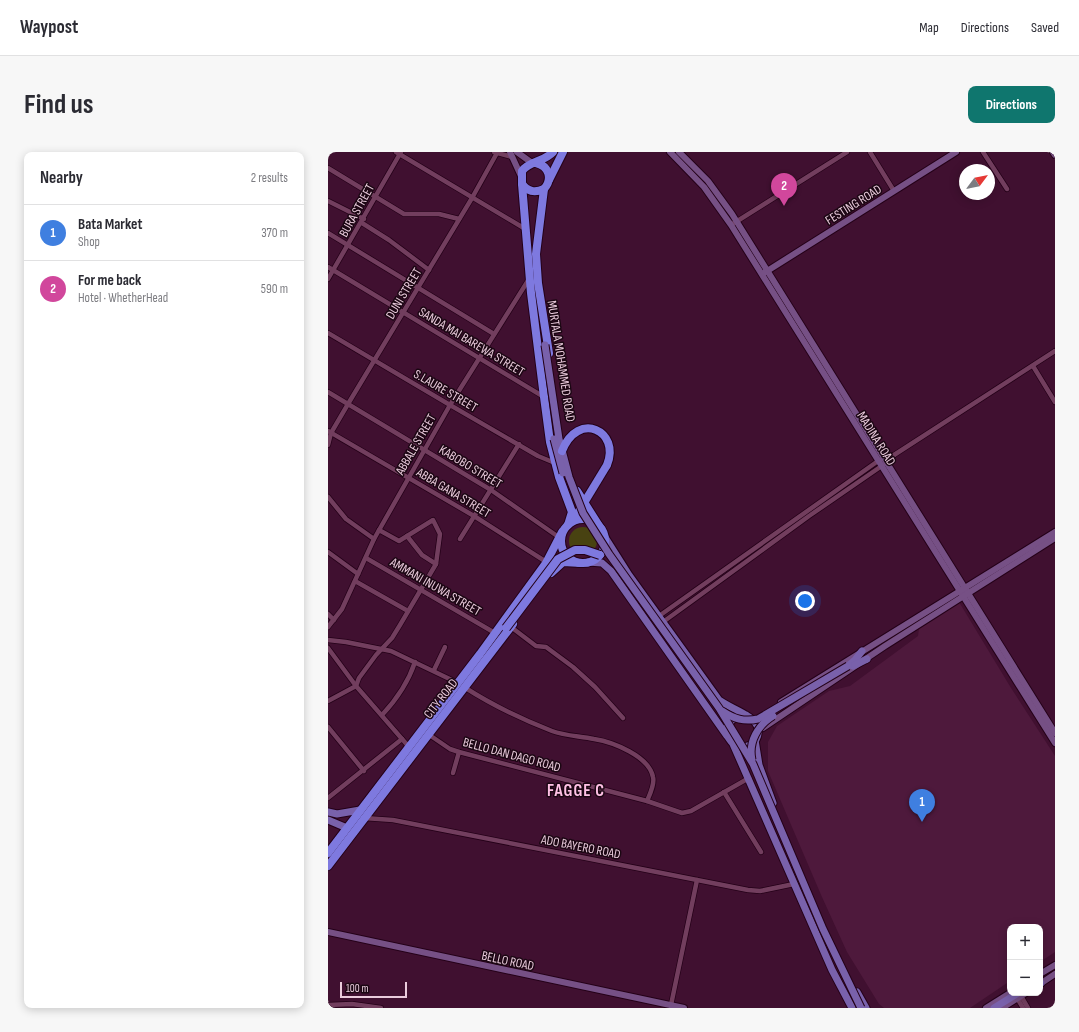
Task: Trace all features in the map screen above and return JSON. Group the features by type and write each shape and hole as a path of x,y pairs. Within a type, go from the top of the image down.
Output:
{"highway":[{"path":"553,152 549,157 524,168 521,180 529,191 534,192 544,189 563,152"},
{"path":"534,163 540,164 548,171 549,180"},
{"name":"MURTALA MOHAMMED ROAD","path":"521,180 535,324 550,442 572,512 570,523"},
{"name":"MURTALA MOHAMMED ROAD","path":"544,189 536,254 544,322 563,448 571,476 584,504 602,532"},
{"path":"562,451 568,437 572,433 580,429 592,428 600,432 607,440 610,451 607,465 584,504 561,535 561,546 564,552 574,561 585,562"},
{"path":"499,635 509,627 555,568 563,562 585,562 596,558 602,551 604,543 602,532 591,521 579,519 570,523"},
{"name":"CITY ROAD","path":"328,866 362,814 409,748 461,685 499,635 546,562 561,535"},
{"path":"509,627 558,559 575,550 585,550 603,556"},
{"name":"CITY ROAD","path":"328,853 347,828 362,814 428,734 461,685"}],"main road":[{"path":"518,152 534,163"},
{"name":"MADINA ROAD","path":"670,152 704,187 734,223"},
{"name":"MADINA ROAD","path":"679,152 708,180 964,593 1055,743"},
{"name":"FESTING ROAD","path":"765,273 956,152"},
{"path":"511,154 521,180"},
{"path":"544,322 543,345 554,440 564,479 579,515 603,556 696,683 731,735 760,790 828,952 856,1008"},
{"path":"535,324 543,345 562,451 575,495 595,535 719,708 752,764 823,929 861,1008"},
{"path":"602,532 615,555 719,700 726,706 748,716 757,724 758,731 755,740 757,757 762,776 834,948 866,1008"},
{"path":"758,731 1055,532"},
{"path":"728,737 727,726 730,721 740,715 748,716 770,710 862,651 964,593 1055,538"},
{"path":"585,562 602,562 611,571 733,744 832,970 852,1008"},
{"name":"MADINA ROAD","path":"964,593 1055,733"},
{"path":"752,764 751,756 753,740 761,725 770,717 848,667 862,651"},
{"path":"719,708 736,719 751,721 758,719 848,667 867,659"},
{"path":"733,744 748,746 755,740"},
{"path":"328,812 337,814 362,814"},
{"path":"328,820 347,828"},
{"name":"BELLO ROAD","path":"328,932 684,1008"},
{"path":"1043,972 1055,965"},
{"path":"1043,981 1055,974"},
{"path":"986,1008 1007,995"},
{"path":"994,1008 1019,996"},
{"path":"998,1008 1019,996"},
{"path":"1002,1008 1020,996"}],"street":[{"path":"734,223 847,152"},
{"path":"870,152 894,191"},
{"path":"983,152 1007,189"},
{"path":"399,153 527,231"},
{"name":"BURA STREET","path":"328,279 363,221 399,153"},
{"path":"495,153 511,154"},
{"name":"DUNI STREET","path":"328,445 330,432 419,288 472,198 495,153"},
{"path":"328,168 404,214 439,214 459,219"},
{"path":"328,201 363,221 429,270"},
{"path":"328,233 494,334"},
{"name":"SANDA MAI BAREWA STREET","path":"328,267 544,397"},
{"name":"ABBALE STREET","path":"328,627 334,620 355,581 374,539 408,477 479,358 531,276"},
{"name":"S.LAURE STREET","path":"328,333 450,406 556,463"},
{"path":"661,619 882,462 1055,351"},
{"path":"1033,366 1055,402"},
{"name":"KABOBO STREET","path":"328,392 491,490 561,535"},
{"name":"ABBA GANA STREET","path":"330,432 474,516 555,568"},
{"path":"460,539 519,444"},
{"path":"328,497 346,519 374,539"},
{"path":"328,701 356,686 358,678 392,638 436,564 440,534 435,521 431,520 398,541 379,530"},
{"path":"407,536 422,554 436,564"},
{"path":"328,552 358,574"},
{"name":"AMMANI INUWA STREET","path":"366,558 499,635"},
{"path":"355,581 408,611"},
{"path":"328,614 334,620"},
{"path":"509,627 536,646 546,647 573,667 595,687 623,718"},
{"path":"328,640 391,651 434,670 498,708 553,732 595,739 617,745 632,753 650,770 654,778 647,801"},
{"path":"434,670 444,647"},
{"path":"328,648 356,686 409,748"},
{"path":"382,715 400,694 410,678 416,662"},
{"path":"328,727 364,771"},
{"name":"BELLO DAN DAGO ROAD","path":"428,734 450,749 459,752 647,801 682,813 687,812 749,778"},
{"path":"328,790 330,796 364,771 402,739"},
{"path":"453,773 459,752"},
{"path":"724,792 761,852"},
{"name":"ADO BAYERO ROAD","path":"362,814 760,891 794,884"},
{"path":"670,1006 697,880"},
{"path":"1021,996 1023,1008"},
{"path":"1022,996 1028,1008"},
{"path":"328,1005 352,1004 381,1008"}],"shaded area":[{"path":"583,527 593,531 597,541 593,551 583,555 573,551 569,541 573,531"},
{"path":"959,602 1011,688 1055,756 1055,952 1043,960 1043,924 1007,924 1007,983 970,1008 884,1008 879,1004 847,952 768,771 768,742 777,726 829,691 850,686 918,636 919,629"}],"place":[{"name":"For me back","path":"784,206"},
{"name":"Bata Market","path":"922,822"}],"district":[{"name":"FAGGE C","path":"576,790"}]}
